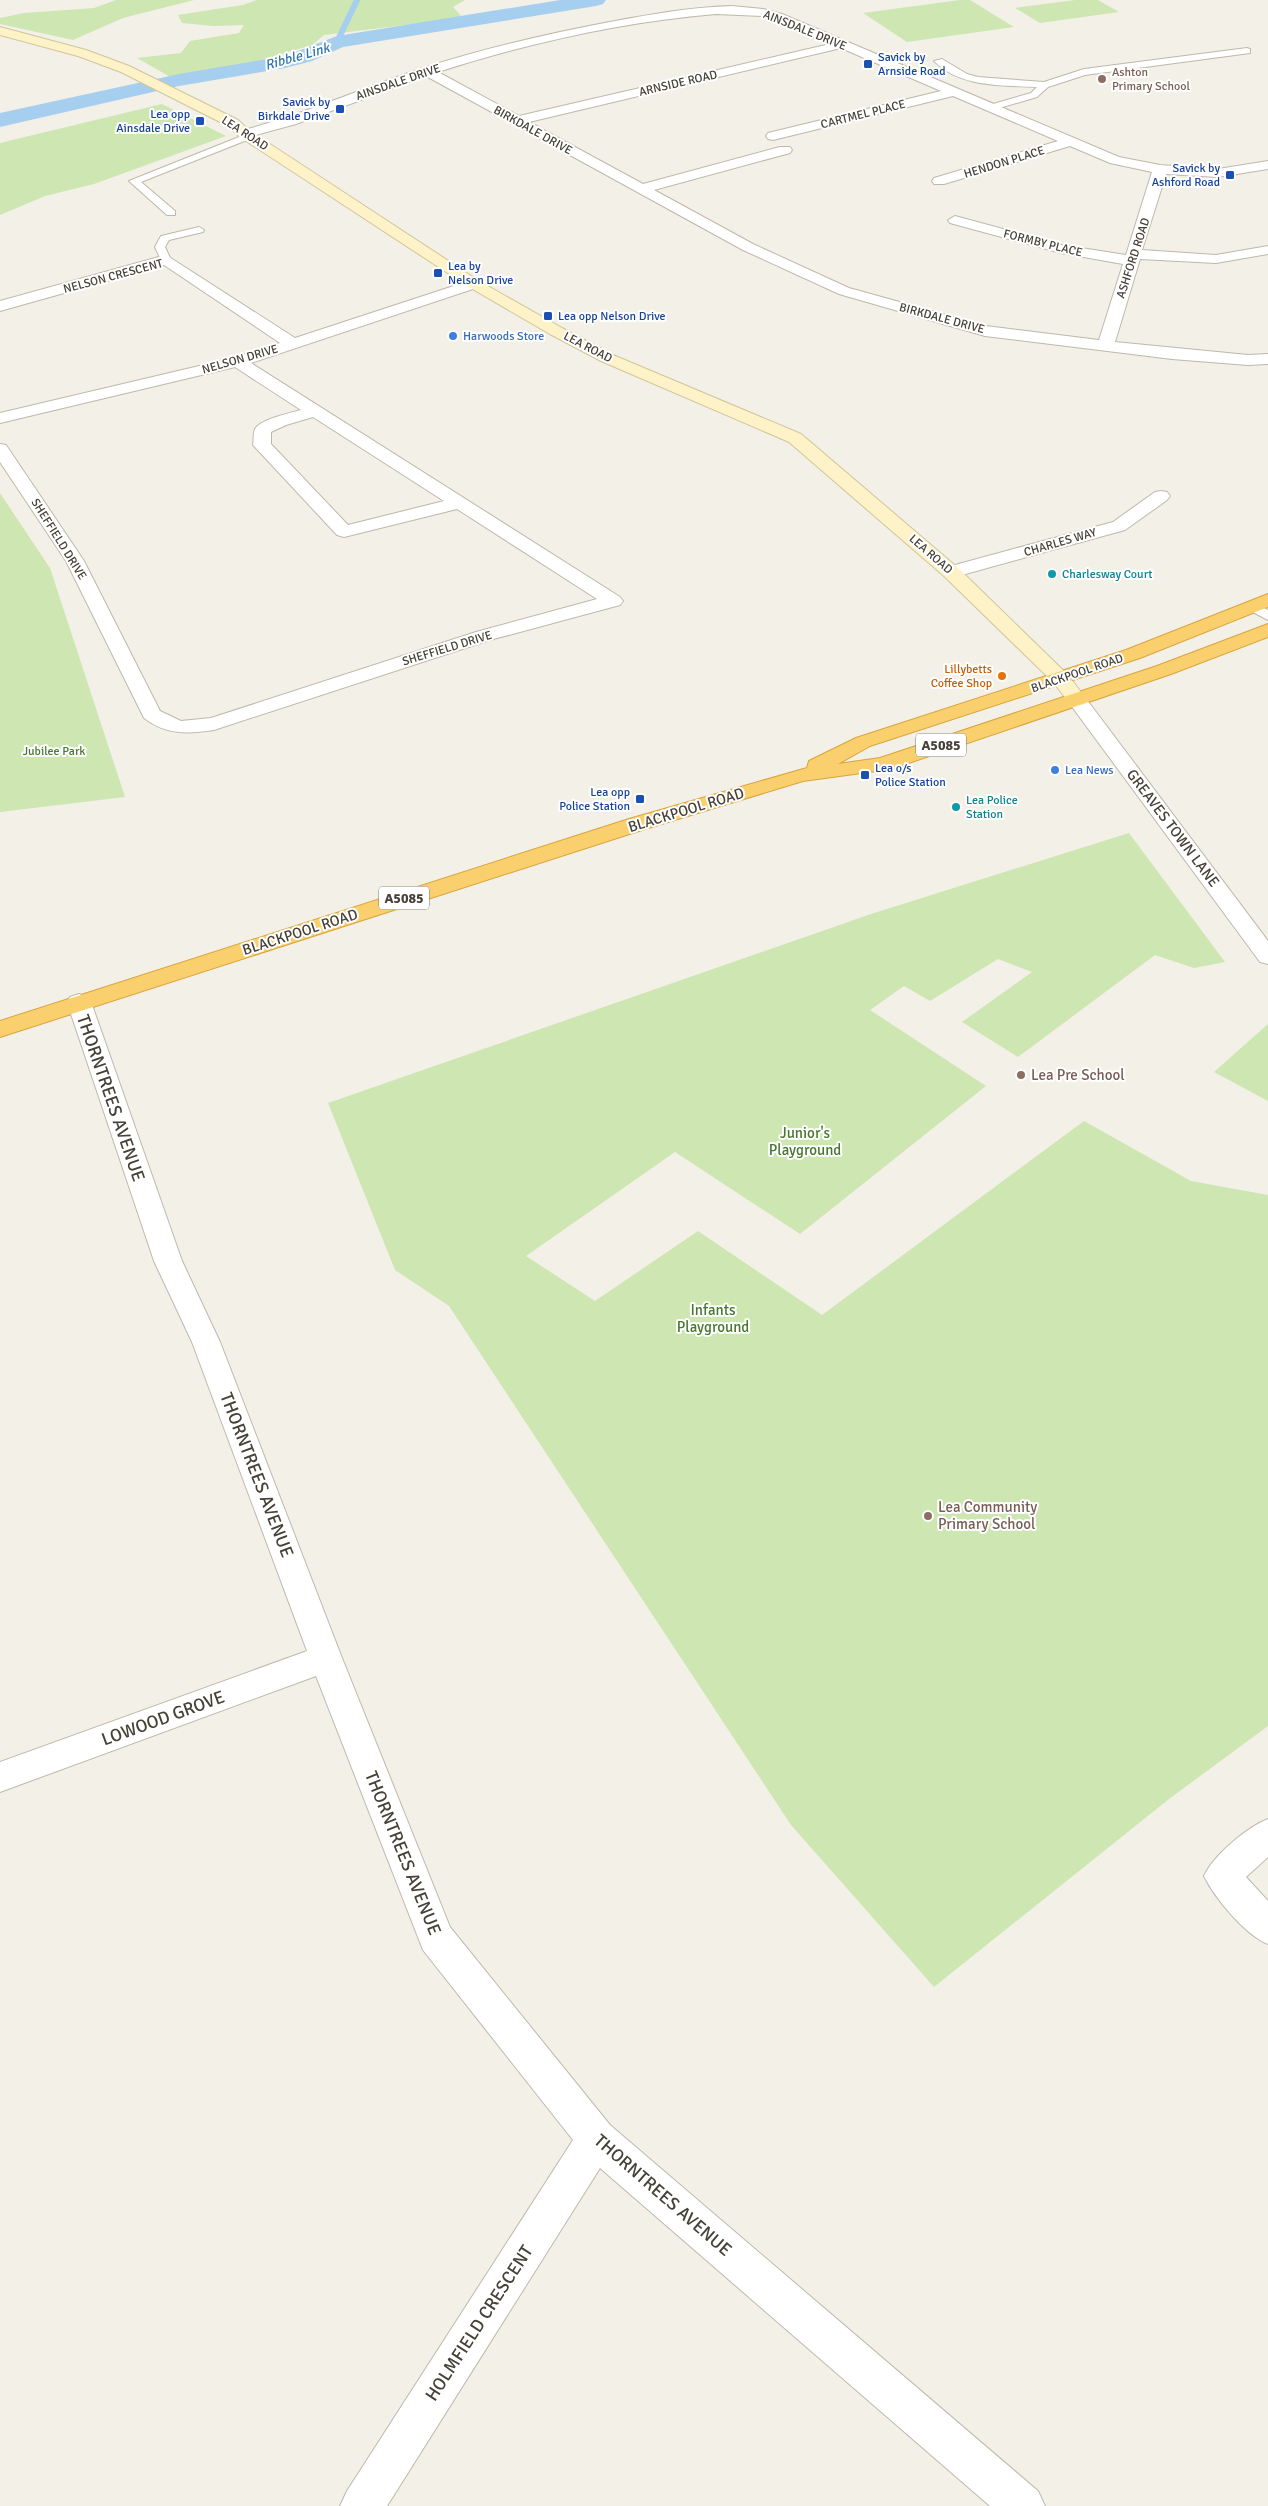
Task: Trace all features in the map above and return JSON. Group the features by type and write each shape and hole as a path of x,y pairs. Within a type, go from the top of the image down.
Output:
{"highway":[{"name":"BLACKPOOL ROAD","path":"801,775 863,742 1061,679 1263,607"},
{"name":"BLACKPOOL ROAD","path":"0,1029 78,1002 637,824 801,775 883,764 1164,670 1268,630"}],"street":[{"name":"AINSDALE DRIVE","path":"247,135 427,71 564,35 645,20 723,9 766,13 1115,160 1160,169 1218,173 1268,165"},
{"name":"LEA ROAD","path":"0,31 82,53 146,78 233,123 247,135 474,284 607,358 795,438 951,572 1061,679 1077,700"},
{"name":"ARNSIDE ROAD","path":"515,121 840,45"},
{"name":"BIRKDALE DRIVE","path":"427,71 443,78 515,121 748,247 844,291 986,331 1105,347 1248,360 1268,359"},
{"name":"CARTMEL PLACE","path":"773,136 952,92"},
{"name":"HENDON PLACE","path":"939,181 1069,142"},
{"path":"640,189 785,150"},
{"name":"ASHFORD ROAD","path":"1105,347 1160,169"},
{"name":"FORMBY PLACE","path":"955,220 1061,249 1134,258 1216,259 1268,250"},
{"name":"NELSON CRESCENT","path":"0,306 166,260 293,344"},
{"name":"NELSON DRIVE","path":"0,418 238,362 474,284"},
{"name":"SHEFFIELD DRIVE","path":"0,449 75,561 151,714 169,727 191,728 214,724 483,636 613,601 238,362"},
{"path":"315,411 280,421 263,430 262,445 344,531 460,503"},
{"name":"CHARLES WAY","path":"951,572 1118,526 1161,496"},
{"name":"GREAVES TOWN LANE","path":"1077,700 1268,956"},
{"name":"THORNTREES AVENUE","path":"78,1002 168,1262 206,1342 326,1658 436,1938 596,2139 1023,2506"},
{"name":"LOWOOD GROVE","path":"0,1777 326,1658"},
{"path":"1268,1835 1222,1876 1268,1927"},
{"name":"HOLMFIELD CRESCENT","path":"362,2506 596,2139"}],"lane":[{"path":"939,61 964,76 977,80 1045,85 1084,72 1247,51"},
{"path":"989,108 1034,95 1045,85"},
{"path":"171,213 134,181 247,135"},
{"path":"166,260 160,247 165,238 199,230"}],"green space":[{"path":"116,0 194,0 123,18 73,40 0,24 0,18 24,13 94,8"},
{"path":"257,0 465,0 453,7 463,18 324,35 312,45 259,61 172,78 137,58 181,53 190,41 239,33 244,25 213,26 182,23 178,15 243,5"},
{"path":"970,0 1014,27 907,42 863,13"},
{"path":"1075,0 1098,0 1119,12 1040,23 1015,8"},
{"path":"162,104 226,136 94,184 45,196 0,215 0,143"},
{"name":"Jubilee Park","path":"0,493 50,568 125,797 0,812"},
{"name":"Lea Community Primary School","path":"1129,833 1225,962 1194,968 1155,955 1018,1057 962,1022 1032,972 998,959 930,1001 904,986 870,1010 986,1086 800,1234 675,1152 526,1256 595,1301 698,1231 822,1315 1084,1121 1191,1181 1268,1195 1268,1726 1169,1799 934,1987 791,1825 449,1306 395,1270 328,1103 871,914"},
{"path":"1268,1024 1268,1101 1214,1072"}],"water":[{"path":"569,2 575,3 574,5 511,15 512,13 506,11"}],"waterway":[{"path":"337,42 357,0"},
{"name":"Ribble Link","path":"0,120 179,80 285,62 305,57 337,42 596,0"}],"place":[{"name":"Savick by Arnside Road","path":"868,64"},
{"name":"Ashton Primary School","path":"1102,79"},
{"name":"Savick by Birkdale Drive","path":"340,109"},
{"name":"Lea opp Ainsdale Drive","path":"200,121"},
{"name":"Savick by Ashford Road","path":"1230,175"},
{"name":"Lea by Nelson Drive","path":"438,273"},
{"name":"Lea opp Nelson Drive","path":"548,316"},
{"name":"Harwoods Store","path":"453,336"},
{"name":"Charlesway Court","path":"1052,574"},
{"name":"Lillybetts Coffee Shop","path":"1002,676"},
{"name":"Lea News","path":"1055,770"},
{"name":"Lea o/s Police Station","path":"865,775"},
{"name":"Lea opp Police Station","path":"640,799"},
{"name":"Lea Police Station","path":"956,807"},
{"name":"Lea Pre School","path":"1021,1075"},
{"name":"Lea Community Primary School","path":"928,1516"}],"park label":[{"name":"Junior's Playground","path":"805,1142"},
{"name":"Infants Playground","path":"713,1318"}]}
